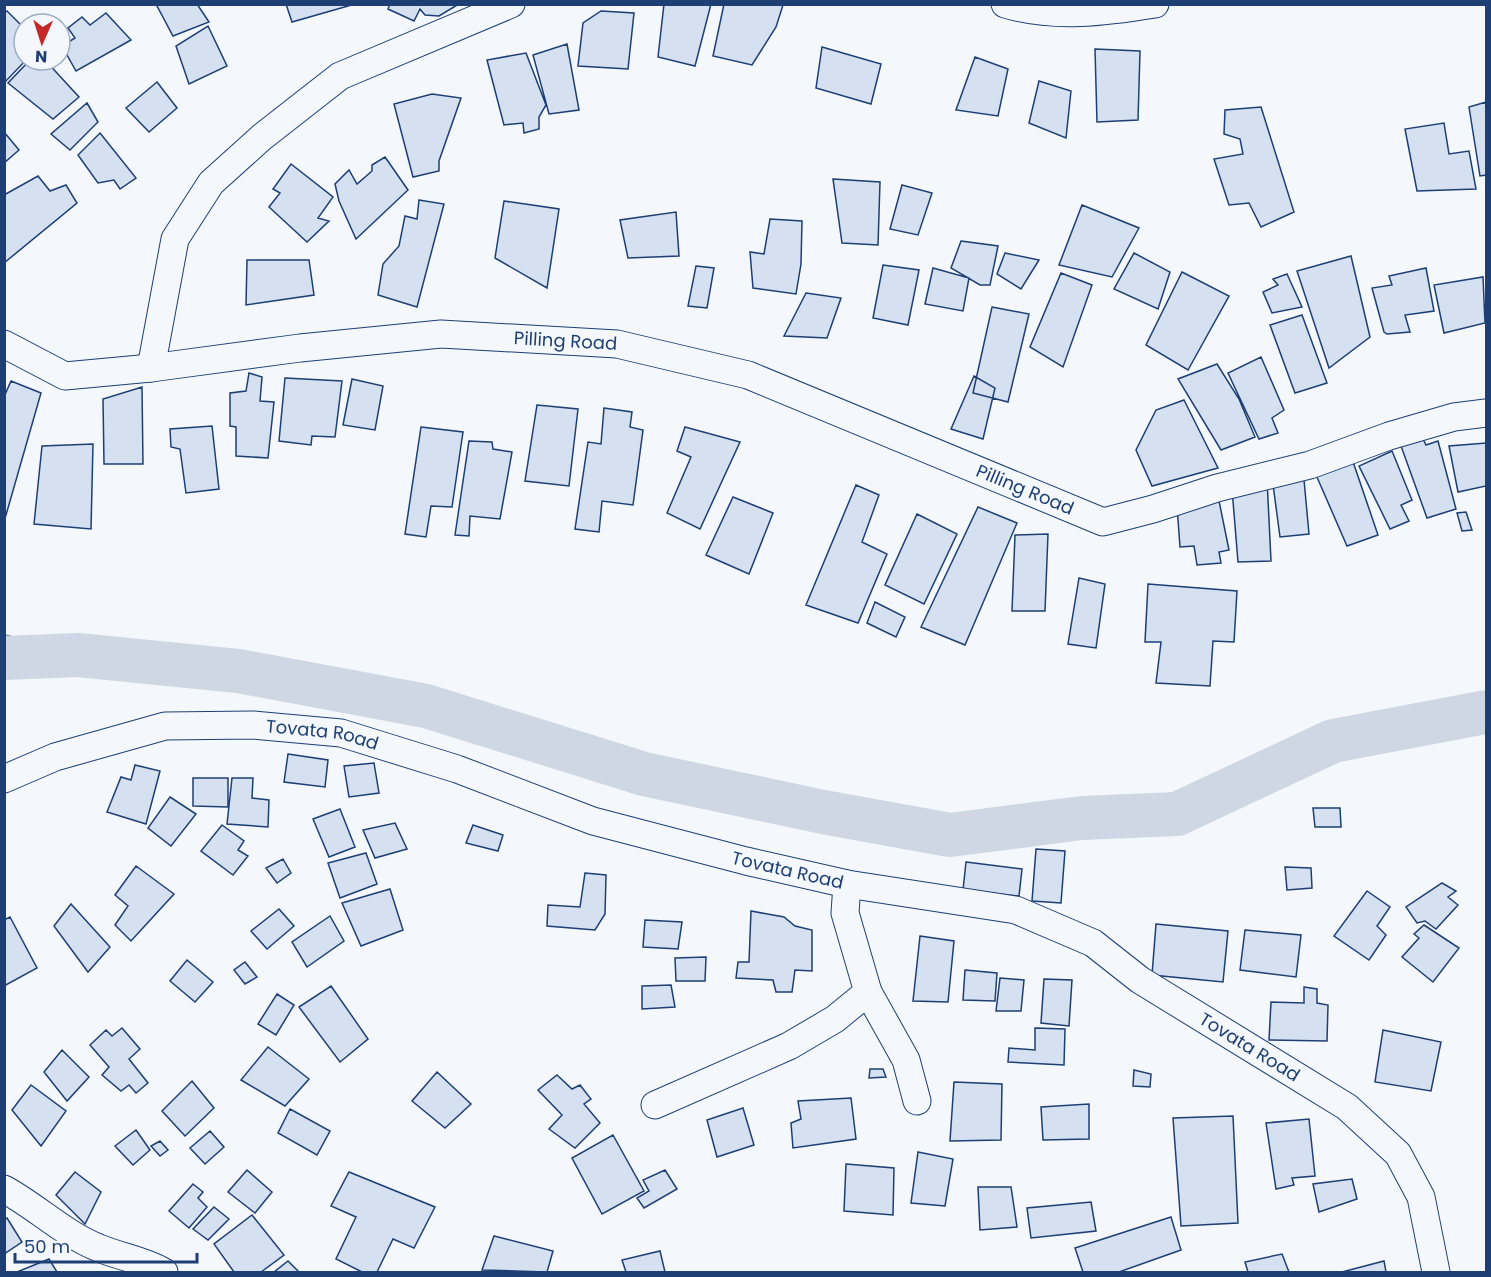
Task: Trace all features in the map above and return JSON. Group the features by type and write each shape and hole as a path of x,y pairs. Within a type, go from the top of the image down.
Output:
{"street":[{"path":"151,368 175,239 211,183 262,137 340,76 511,4"},
{"path":"1005,4 1022,9 1095,13 1155,4"},
{"name":"Pilling Road","path":"4,344 65,376 441,334 617,344 748,375 1103,522 1154,509 1217,488 1310,465 1389,436 1454,417 1486,413"},
{"name":"Tovata Road","path":"4,779 56,757 165,726 253,725 341,733 457,769 593,821 746,861 848,884 1016,910 1093,943 1140,980 1347,1107 1398,1154 1417,1189 1421,1197 1436,1272"},
{"path":"848,884 845,913 868,992 906,1060 917,1101"},
{"path":"655,1105 789,1046 835,1019 868,992"},
{"path":"4,1189 58,1226 98,1248 154,1266 164,1272"}],"shaded area":[{"path":"5,635 67,650 5,672"}],"building":[{"path":"156,4 197,4 209,22 173,36"},
{"path":"286,4 355,4 292,22"},
{"path":"390,4 459,4 439,16 425,15 420,9 414,21 388,9"},
{"path":"664,4 711,4 695,66 658,57"},
{"path":"724,4 783,5 776,27 752,65 713,56"},
{"path":"7,11 12,16 12,72 15,72 5,82 4,13"},
{"path":"601,11 634,13 628,69 578,66 583,23"},
{"path":"106,13 131,40 76,71 72,64 72,40 75,38 72,34 72,25 82,17 90,25"},
{"path":"208,26 227,66 189,84 176,46"},
{"path":"567,44 579,110 549,114 533,55"},
{"path":"822,47 881,64 871,104 816,88"},
{"path":"1095,49 1140,51 1138,120 1097,122"},
{"path":"526,53 546,105 539,117 539,129 524,133 523,123 504,125 487,60"},
{"path":"975,57 1008,69 998,116 956,110"},
{"path":"19,72 56,72 79,97 53,119 8,83"},
{"path":"1039,81 1071,91 1066,138 1029,123"},
{"path":"157,82 177,108 149,132 126,108"},
{"path":"432,94 461,98 439,161 439,171 413,177 394,104"},
{"path":"1486,102 1486,175 1480,176 1469,107"},
{"path":"87,103 98,122 70,150 51,134"},
{"path":"1261,107 1294,212 1261,227 1249,203 1229,205 1214,159 1243,154 1240,139 1224,134 1225,110"},
{"path":"1444,123 1449,154 1469,151 1476,189 1417,191 1405,129"},
{"path":"4,132 19,150 4,163"},
{"path":"100,133 136,178 120,189 114,180 98,183 78,155"},
{"path":"385,157 408,190 356,239 339,201 335,184 349,170 357,184 372,171 372,165"},
{"path":"291,164 333,197 318,218 329,221 307,242 269,207 280,193 273,189"},
{"path":"38,176 50,191 66,185 77,203 4,263 4,195"},
{"path":"833,179 880,182 878,245 842,243"},
{"path":"902,185 932,193 918,235 890,229"},
{"path":"419,200 444,204 417,307 378,295 383,264 399,246 405,216 417,219"},
{"path":"504,201 559,209 547,288 495,258"},
{"path":"1082,205 1139,228 1112,277 1059,265"},
{"path":"676,212 679,256 628,258 620,220"},
{"path":"770,219 802,221 801,264 796,294 753,288 750,252 764,254"},
{"path":"961,241 998,246 990,285 980,285 951,268"},
{"path":"1005,253 1039,260 1021,289 997,274"},
{"path":"1134,253 1170,272 1158,309 1114,289"},
{"path":"1351,256 1370,337 1329,368 1297,271"},
{"path":"247,260 309,260 314,295 246,305"},
{"path":"883,265 919,270 908,325 873,318"},
{"path":"696,266 714,268 707,308 688,306"},
{"path":"933,268 969,278 963,311 925,304"},
{"path":"1426,268 1434,311 1405,315 1410,332 1387,334 1384,332 1372,288 1392,285 1389,276"},
{"path":"1182,272 1229,296 1188,370 1146,345"},
{"path":"1061,273 1092,285 1063,367 1030,347"},
{"path":"1287,274 1302,307 1272,313 1263,292 1278,285 1273,279"},
{"path":"1483,277 1485,323 1444,333 1434,285"},
{"path":"806,293 841,298 827,338 784,336"},
{"path":"992,307 1029,314 1008,402 973,393"},
{"path":"1302,315 1327,383 1295,393 1270,325"},
{"path":"1261,357 1284,410 1272,418 1278,433 1259,439 1228,373"},
{"path":"1217,364 1239,399 1255,437 1221,450 1178,379"},
{"path":"249,373 262,377 260,401 274,402 268,458 236,456 236,427 230,426 230,393 246,391"},
{"path":"974,376 995,388 983,439 951,429"},
{"path":"285,378 342,381 335,437 312,436 311,445 279,441"},
{"path":"352,379 383,386 375,430 343,425"},
{"path":"11,381 41,393 4,522 4,397"},
{"path":"142,387 143,464 104,464 103,399"},
{"path":"1184,400 1218,468 1152,486 1136,450 1156,410"},
{"path":"537,405 578,409 569,486 525,481"},
{"path":"604,408 632,412 630,427 643,430 633,505 602,501 599,532 575,529 588,442 601,444"},
{"path":"212,426 219,489 186,493 180,449 171,447 170,429"},
{"path":"421,427 463,432 452,507 431,506 426,537 405,534"},
{"path":"685,427 740,442 700,529 667,513 691,457 677,451"},
{"path":"1423,439 1426,445 1438,441 1456,509 1427,518 1401,446"},
{"path":"469,441 492,442 493,449 512,452 500,519 470,516 469,536 455,535"},
{"path":"1486,443 1486,486 1458,492 1449,446"},
{"path":"93,444 91,529 34,524 42,446"},
{"path":"1392,451 1412,500 1401,505 1409,521 1390,529 1359,466"},
{"path":"1350,453 1378,535 1347,546 1313,468"},
{"path":"1303,469 1309,534 1280,537 1272,477"},
{"path":"1267,479 1271,561 1238,562 1232,489"},
{"path":"856,485 879,495 862,542 887,554 858,623 806,605"},
{"path":"1217,491 1229,550 1219,552 1221,563 1197,565 1194,546 1180,547 1177,506"},
{"path":"733,497 773,513 749,574 706,555"},
{"path":"978,507 1017,523 965,645 921,627"},
{"path":"1466,512 1472,530 1462,531 1457,513"},
{"path":"917,514 957,534 924,604 885,585"},
{"path":"1048,534 1045,611 1012,611 1015,535"},
{"path":"1079,578 1105,584 1096,648 1068,644"},
{"path":"1148,584 1237,591 1234,642 1213,641 1210,686 1156,683 1161,642 1145,642"},
{"path":"875,602 905,617 896,637 867,623"},
{"path":"288,754 328,760 325,787 284,782"},
{"path":"374,763 379,793 349,797 344,766"},
{"path":"135,765 160,771 146,824 107,812 121,777 131,780"},
{"path":"193,778 228,778 228,807 193,806"},
{"path":"232,778 253,778 252,798 269,800 268,827 227,824"},
{"path":"170,797 196,814 171,846 148,828"},
{"path":"1313,808 1340,808 1341,827 1315,827"},
{"path":"340,809 355,847 329,857 313,819"},
{"path":"395,823 407,849 375,858 363,830"},
{"path":"222,825 244,841 238,850 248,856 233,875 201,851"},
{"path":"473,825 503,835 498,851 466,843"},
{"path":"1036,849 1065,851 1061,903 1032,901"},
{"path":"366,853 377,884 340,898 328,863"},
{"path":"283,859 291,873 277,883 266,868"},
{"path":"966,862 1022,869 1019,896 963,890"},
{"path":"136,866 174,894 131,941 115,925 128,906 115,895"},
{"path":"1285,867 1311,868 1312,888 1287,890"},
{"path":"585,873 606,875 605,914 595,930 547,926 548,905 580,907"},
{"path":"1442,883 1456,891 1448,897 1458,905 1436,929 1425,921 1417,923 1406,907"},
{"path":"390,889 403,930 361,946 342,903"},
{"path":"1367,891 1390,907 1377,926 1386,935 1369,960 1334,936"},
{"path":"71,904 110,947 88,972 54,926"},
{"path":"279,909 294,926 267,949 251,931"},
{"path":"751,911 784,917 795,926 812,930 812,971 795,970 792,992 776,992 773,980 736,978 738,962 749,962"},
{"path":"330,916 344,941 307,967 292,942"},
{"path":"10,917 37,968 4,986 4,920"},
{"path":"645,920 682,922 678,949 643,947"},
{"path":"1156,924 1228,931 1223,982 1152,975"},
{"path":"1424,925 1459,948 1433,982 1402,957 1419,938 1414,934"},
{"path":"1245,930 1301,935 1296,977 1240,970"},
{"path":"920,936 954,941 948,1002 913,1001"},
{"path":"706,957 705,981 676,981 675,958"},
{"path":"187,960 213,982 195,1002 170,981"},
{"path":"245,962 257,977 245,984 234,970"},
{"path":"965,970 997,973 995,1001 963,1000"},
{"path":"1000,978 1024,980 1021,1011 996,1011"},
{"path":"1044,979 1072,980 1069,1026 1041,1023"},
{"path":"671,985 675,1007 642,1009 642,986"},
{"path":"331,986 368,1039 340,1062 299,1007"},
{"path":"1304,987 1317,989 1317,1003 1328,1005 1327,1041 1269,1040 1271,1002 1304,1003"},
{"path":"277,994 294,1005 276,1035 258,1024"},
{"path":"122,1028 140,1049 129,1059 148,1083 136,1093 129,1085 121,1091 102,1075 109,1067 90,1045 106,1030 112,1036"},
{"path":"1035,1028 1065,1029 1064,1065 1008,1062 1009,1048 1035,1050"},
{"path":"1383,1030 1441,1042 1431,1091 1375,1082"},
{"path":"268,1047 309,1079 285,1106 241,1080"},
{"path":"62,1050 89,1077 67,1101 44,1072"},
{"path":"870,1069 883,1069 886,1077 869,1078"},
{"path":"1134,1070 1151,1074 1150,1087 1133,1086"},
{"path":"437,1072 471,1104 445,1128 412,1101"},
{"path":"557,1075 572,1089 580,1085 591,1099 584,1104 600,1123 575,1148 549,1129 562,1115 538,1090"},
{"path":"192,1081 214,1108 185,1136 162,1111"},
{"path":"954,1082 1002,1084 1001,1140 950,1141"},
{"path":"31,1085 66,1111 41,1146 12,1110"},
{"path":"851,1098 856,1139 793,1148 791,1123 801,1119 798,1101"},
{"path":"1089,1104 1089,1139 1043,1140 1041,1107"},
{"path":"743,1108 754,1145 717,1157 707,1120"},
{"path":"290,1109 330,1131 317,1155 278,1133"},
{"path":"1233,1116 1238,1223 1181,1226 1173,1118"},
{"path":"1309,1119 1315,1176 1292,1178 1294,1185 1276,1189 1266,1123"},
{"path":"136,1130 150,1150 133,1165 115,1146"},
{"path":"210,1131 224,1147 205,1164 190,1148"},
{"path":"613,1135 644,1191 602,1214 572,1158"},
{"path":"160,1141 168,1150 160,1156 151,1146"},
{"path":"918,1152 953,1159 945,1206 911,1203"},
{"path":"846,1164 894,1168 893,1215 844,1211"},
{"path":"247,1170 272,1192 255,1213 228,1192"},
{"path":"665,1170 677,1189 644,1208 637,1198 649,1191 643,1180"},
{"path":"75,1172 101,1192 85,1224 56,1195"},
{"path":"349,1172 435,1207 414,1248 393,1239 377,1272 362,1272 336,1259 356,1217 331,1206"},
{"path":"1352,1179 1357,1199 1319,1212 1313,1184"},
{"path":"193,1184 203,1192 198,1198 207,1207 189,1228 169,1211"},
{"path":"978,1187 1011,1187 1017,1227 980,1230"},
{"path":"1091,1202 1096,1231 1031,1238 1027,1208"},
{"path":"214,1207 229,1219 208,1240 193,1229"},
{"path":"252,1215 284,1255 261,1272 234,1272 214,1244"},
{"path":"1171,1217 1181,1250 1119,1272 1083,1272 1075,1248"},
{"path":"7,1218 22,1242 4,1254 4,1220"},
{"path":"494,1236 553,1251 547,1272 482,1270"},
{"path":"660,1251 665,1272 626,1272 622,1260"},
{"path":"1282,1254 1289,1272 1248,1272 1245,1262"},
{"path":"49,1259 57,1272 17,1272"},
{"path":"288,1261 299,1272 274,1272"},
{"path":"1384,1261 1386,1272 1342,1272"}],"waterway":[{"path":"4,658 78,655 238,671 426,706 644,774 823,812 950,835 1082,818 1177,814 1333,741 1486,712"}]}
